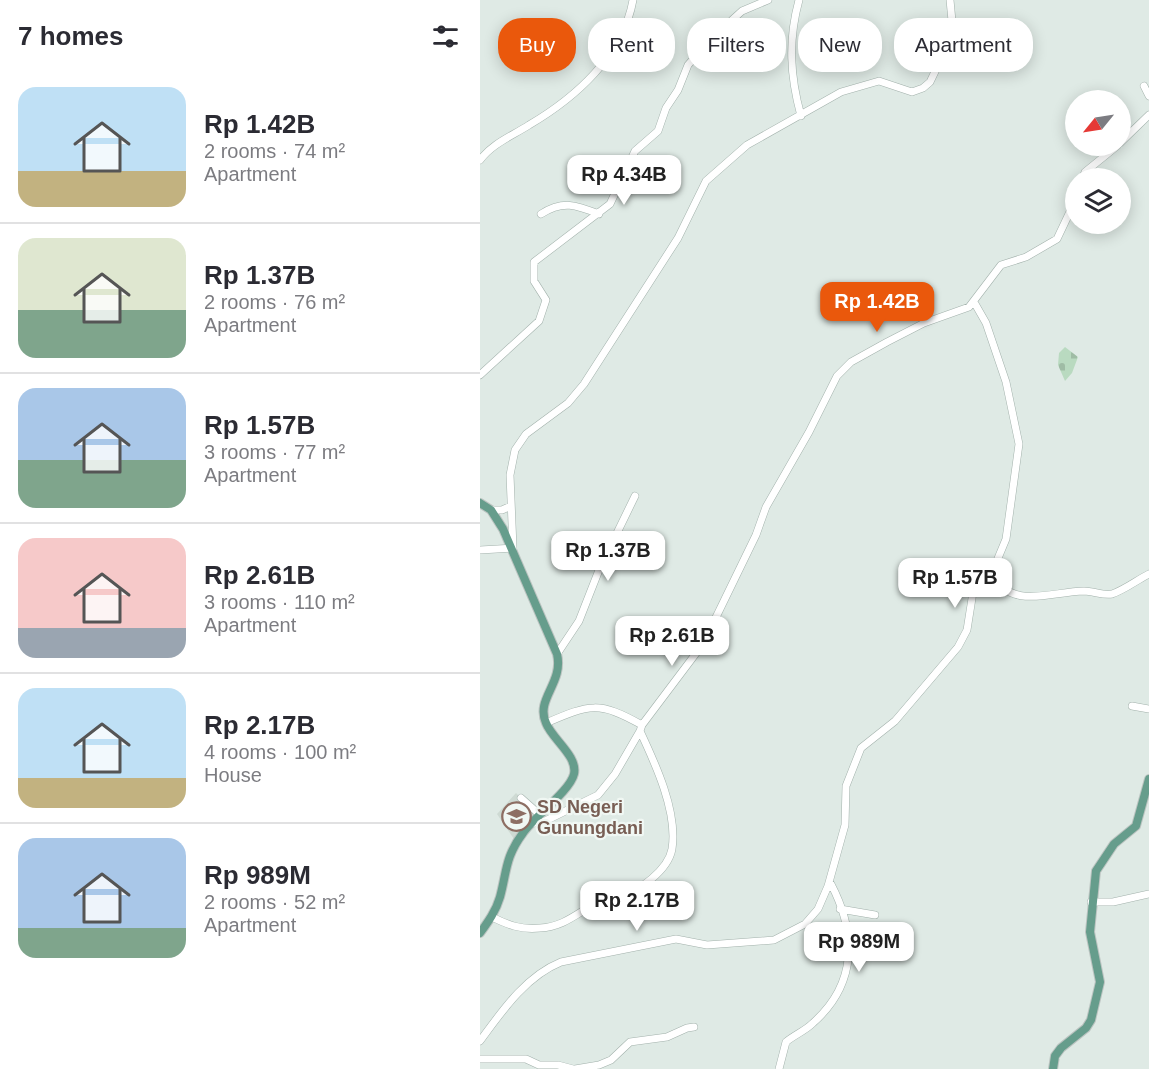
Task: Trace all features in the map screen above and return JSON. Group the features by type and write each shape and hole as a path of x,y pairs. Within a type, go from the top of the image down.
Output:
{"main road":[{"path":"480,503 491,510 513,548 557,654 559,671 544,703 546,723 564,748 574,772 568,784 531,823 507,863 500,896 492,916 480,933"},
{"path":"1051,1068 1061,1048 1091,1020 1100,982 1090,932 1091,902 1096,871 1114,844 1136,826 1149,779"}],"street":[{"path":"480,160 491,148 543,117 585,84 615,46 630,15 633,0"},
{"path":"480,375 542,315 546,300 534,281 534,262 599,214 613,199 635,151 658,131 666,108 678,90 688,65 695,57 718,45 732,20 742,11 768,0"},
{"path":"799,0 790,50 794,92 801,116"},
{"path":"480,550 513,548 510,464 519,441 537,424 568,403 585,384 678,238 706,181 747,145 841,92 879,81 912,92 923,88 930,82 944,53 952,21 950,0"},
{"path":"1144,86 1149,96"},
{"path":"1131,132 1149,115"},
{"path":"1090,168 1104,156"},
{"path":"541,214 562,204 581,207 599,214"},
{"path":"531,823 541,823 597,795 615,774 641,728 703,644 756,535 766,507 815,422 837,376 851,362 887,342 924,323 969,307 991,275 1001,265 1026,257 1058,239 1065,223"},
{"path":"480,1041 508,1005 550,966 642,944 676,939 708,945 774,940 783,937 813,916 828,886 845,825 846,786 861,748 895,721 958,646 967,630 973,592 991,575 1006,539 1019,444 1006,382 986,322 974,302"},
{"path":"557,654 579,621 635,496"},
{"path":"491,510 502,510 511,506"},
{"path":"991,575 998,585 1014,595 1027,598 1086,591 1110,594 1149,574"},
{"path":"1132,706 1149,709"},
{"path":"492,916 508,926 523,928 557,926 591,906 618,899 630,893 665,866 672,847 665,788 641,728 618,712 594,707 579,709 546,723"},
{"path":"521,798 539,814"},
{"path":"779,1069 786,1042 812,1024 831,1002 849,964 850,936 831,884 828,886"},
{"path":"1091,902 1113,902 1149,894"},
{"path":"840,909 875,915"},
{"path":"480,1059 526,1059 539,1065 558,1065 574,1069 599,1065 611,1060 630,1042 667,1037 694,1027"}],"shaded area":[{"name":"SD Negeri Gunungdani","path":"516,793 536,813 516,842 497,814"}],"green space":[{"path":"1065,347 1078,357 1072,373 1065,381 1058,365 1059,353"}],"place":[{"name":"SD Negeri Gunungdani","path":"516,817"}]}
